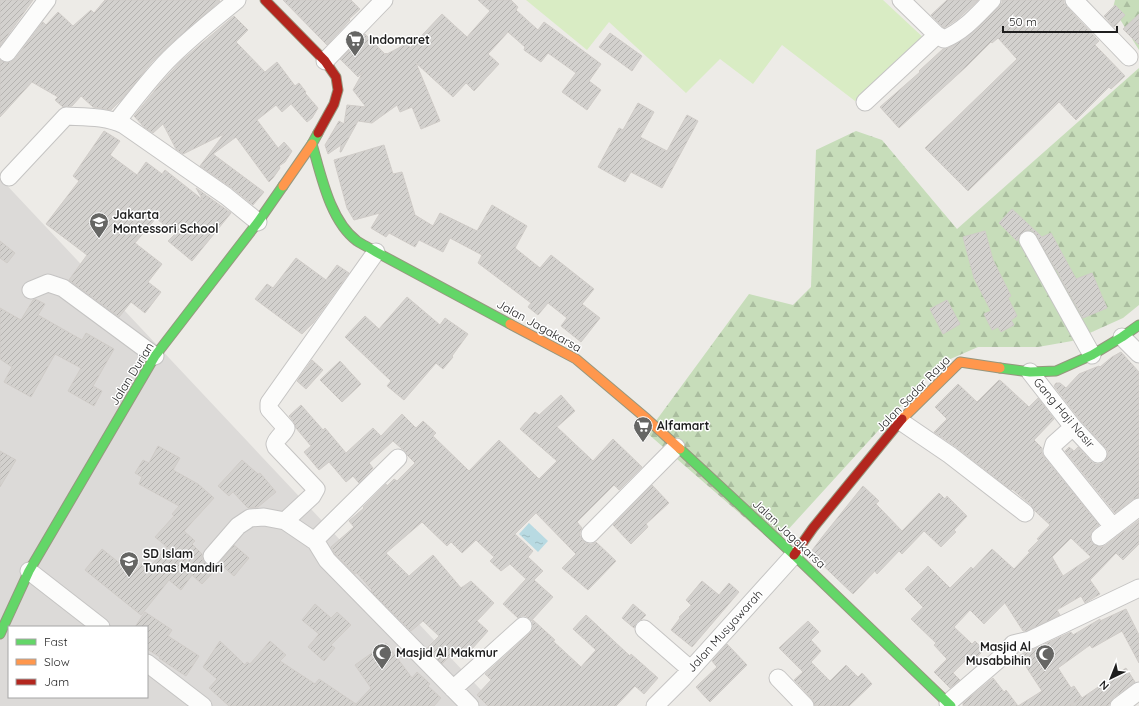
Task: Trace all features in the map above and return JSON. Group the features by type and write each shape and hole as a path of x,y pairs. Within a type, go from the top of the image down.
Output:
{"main road":[{"path":"265,0 325,61 336,77 338,90 334,104 312,144"},
{"name":"Jalan Durian","path":"0,634 29,571 155,356 258,222 312,144"},
{"name":"Jalan Jagakarsa","path":"312,144 333,210 342,226 357,241 576,359 647,419 794,554 949,704"},
{"name":"Jalan Sadar Raya","path":"794,554 813,528 900,421 960,362 1033,377 1056,371 1092,355 1139,325"}],"street":[{"path":"7,53 47,0"},
{"path":"117,121 150,79 166,62 237,0"},
{"path":"325,61 384,0"},
{"path":"901,0 937,35 944,39 963,29 992,0"},
{"path":"1074,0 1129,57"},
{"path":"865,102 937,35"},
{"path":"9,177 66,116 106,119 117,121 124,125 220,191 258,222"},
{"path":"1028,240 1092,355"},
{"path":"285,521 312,496 316,489 276,447 276,440 286,428 269,409 269,403 376,252"},
{"path":"31,290 48,283 63,288 155,356"},
{"path":"1122,337 1139,354"},
{"path":"1033,377 1061,377"},
{"name":"Gang Haji Nasir","path":"1033,377 1098,454"},
{"path":"900,421 950,455 1025,514"},
{"path":"1074,427 1054,444 1052,451 1106,532 1139,507"},
{"path":"590,534 676,447"},
{"path":"316,542 318,537 398,458"},
{"path":"212,556 238,526 250,518 264,517 285,521 316,542 327,560 470,706"},
{"name":"Jalan Musyawarah","path":"655,706 794,554"},
{"path":"29,571 100,626"},
{"path":"949,704 1005,654 1013,644 1030,640 1139,588"},
{"path":"453,688 523,626"},
{"path":"644,630 690,669"},
{"path":"148,664 203,706"},
{"path":"778,678 805,706"},
{"path":"1119,706 1139,691"}],"shaded area":[{"path":"0,178 496,706 0,706"}],"green space":[{"path":"526,0 883,0 927,41 855,101 782,45 753,84 720,59 686,93 609,22 587,50"},
{"path":"1115,0 1139,0 1139,50 1113,8"},
{"path":"1139,68 1139,305 1123,318 1072,341 1038,347 978,347 939,364 775,544 647,433 749,294 793,305 811,287 816,150 856,131 882,140 957,229"}],"water":[{"path":"529,523 548,541 538,552 519,534"}],"building":[{"path":"0,0 33,0 0,46"},
{"path":"105,0 220,1 152,62 111,110 93,107 81,96 72,106 63,107 55,100 58,97 32,82 0,117 0,60 6,63 15,59 43,22 46,25 58,12 73,26 91,10 94,13"},
{"path":"283,0 351,0 360,9 349,19 350,20 327,45"},
{"path":"478,0 511,0 518,7 516,10 538,30 544,22 601,64 589,81 601,90 587,110 562,92 576,73 548,53 541,62 524,50 525,47 508,32 488,54 499,64 474,91 466,83 453,97 416,63 440,121 421,129 412,107 400,112 397,105 372,123 358,121 341,152 341,145 328,154 325,145 339,121 344,124 347,105 366,107 353,90 363,72 358,77 340,59 365,34 385,54 408,43 410,48 442,14 467,37 490,11"},
{"path":"947,0 978,0 958,19 944,28 931,15"},
{"path":"1002,0 1064,0 1067,7 1099,41 1095,45 1125,76 1111,89 1109,87 1076,120 1059,102 968,191 925,148 1017,59 998,38 992,43 991,42 899,128 880,107 920,72 919,71 943,49 956,44 977,29 999,7"},
{"path":"1115,5 1125,15 1114,27 1104,16"},
{"path":"1139,14 1139,45 1123,29"},
{"path":"234,16 248,30 236,42 265,72 277,62 295,86 299,83 306,92 305,93 318,108 312,118 307,122 291,104 282,112 276,105 257,120 278,148 284,142 292,151 285,162 279,166 280,168 269,182 236,137 213,154 264,192 253,205 232,188 200,166 224,134 183,154 176,149 163,124 153,133 144,127 134,116 181,61"},
{"path":"610,33 642,56 632,71 599,47"},
{"path":"638,103 654,112 640,137 667,151 687,115 698,121 662,188 631,172 625,182 598,167 619,128 623,130"},
{"path":"104,131 120,141 110,155 137,175 146,162 162,174 165,170 203,200 196,188 231,213 192,261 168,241 175,234 156,218 135,243 162,264 148,282 161,292 145,313 131,302 119,317 69,280 87,255 46,224 79,181 73,176"},
{"path":"384,145 393,174 402,172 415,215 433,226 440,213 477,231 492,205 527,226 515,248 540,268 551,255 594,289 582,304 600,318 581,342 561,326 567,318 548,303 538,315 528,307 531,303 478,263 482,255 450,238 443,252 419,240 415,247 389,233 386,237 371,228 380,213 354,220 347,208 334,160"},
{"path":"1012,209 1042,237 1051,233 1076,279 1092,273 1107,308 1083,318 1057,270 1033,231 1024,231 1017,241 999,223"},
{"path":"985,231 993,260 1011,296 1008,298 1017,316 1011,320 1014,325 1001,332 998,327 992,330 984,314 991,311 974,278 963,237"},
{"path":"0,241 15,253 7,263 0,258"},
{"path":"296,258 326,280 337,265 349,273 313,323 302,334 255,299 267,284 273,288"},
{"path":"407,297 440,325 445,318 468,334 443,369 436,363 404,400 387,386 391,381 345,337 365,316 379,329"},
{"path":"35,299 45,304 38,315 82,340 86,333 114,349 93,386 102,391 94,406 68,391 81,368 55,354 31,397 4,382 12,367 0,359 0,308 21,320"},
{"path":"947,300 960,324 943,334 930,309"},
{"path":"1121,352 1139,372 1139,497 1133,499 1115,513 1065,451 1069,447 1074,451 1078,447 1091,461 1095,464 1100,464 1104,462 1108,451 1081,421 1054,386 1056,383 1060,383 1066,388 1079,374 1099,366 1100,367"},
{"path":"312,360 323,370 306,389 297,381"},
{"path":"340,361 361,384 342,402 320,380"},
{"path":"999,380 1029,407 1038,398 1054,419 1034,440 1042,448 1044,457 1099,525 1091,534 1090,539 1092,543 1102,547 1139,520 1139,544 1123,560 1116,553 1090,580 1100,594 1085,603 1081,596 1057,610 1060,615 1027,631 1023,631 1005,603 984,624 970,610 954,627 972,644 975,641 984,650 975,659 971,655 953,673 960,680 950,688 934,672 947,659 934,645 936,643 911,619 923,607 905,589 928,566 950,588 971,567 973,569 992,549 1014,569 1030,552 1028,551 1039,540 1037,539 1050,525 1034,510 1031,505 1012,489 1011,490 956,447 934,432 947,419 935,407 958,384 977,402","holes":["1071,538 1091,557 1063,576 1052,557"]},
{"path":"561,395 575,411 557,427 593,461 613,439 642,467 619,490 614,485 577,522 582,528 580,536 583,541 588,544 596,542 616,561 588,590 562,568 576,554 536,513 515,534 533,551 528,557 543,571 534,580 553,597 531,621 526,616 521,616 518,618 503,604 526,579 510,564 501,571 490,561 494,557 476,540 462,553 451,542 447,546 422,522 386,553 409,576 433,555 461,588 471,581 494,603 477,621 488,631 463,659 455,651 442,664 427,648 439,636 423,621 411,631 371,591 372,590 357,573 355,574 335,554 331,547 354,527 349,521 364,508 363,507 386,484 387,486 394,479 397,481 415,463 405,451 393,441 369,463 373,468 359,483 353,476 346,482 329,462 319,470 304,452 311,446 296,428 294,422 289,416 301,405 323,430 325,428 346,453 373,428 381,436 402,414 416,428 423,421 436,433 433,436 469,471 499,440 539,479 557,461 520,429 535,412 539,415"},
{"path":"158,446 180,458 173,470 198,484 214,498 184,531 195,541 192,544 202,554 202,559 205,563 217,568 202,584 192,575 181,590 169,580 141,615 85,570 102,549 133,574 143,562 149,568 167,547 155,537 174,516 172,514 179,506 139,484 142,477 135,473 143,460 149,463"},
{"path":"0,451 16,460 0,487"},
{"path":"242,460 258,474 260,473 276,492 258,507 248,508 233,492 229,496 218,486"},
{"path":"652,485 669,503 646,524 648,527 631,544 613,525"},
{"path":"863,486 879,501 876,504 902,531 939,493 945,499 947,496 967,516 954,530 956,532 941,547 924,531 902,554 899,551 877,574 875,571 853,594 810,553"},
{"path":"234,545 249,558 234,576 219,563"},
{"path":"702,581 719,595 729,583 739,592 692,647 671,630 680,618 679,617 691,605 686,600"},
{"path":"315,604 331,618 337,612 351,625 331,645 335,648 324,661 308,647 319,634 302,620"},
{"path":"633,604 646,615 636,623 634,628 622,618"},
{"path":"1126,609 1139,635 1139,663 1122,631 1092,648 1090,645 1058,668 1071,688 1074,686 1082,698 1126,668 1135,682 1113,698 1108,706 1069,706 1080,699 1068,706 1018,706 1042,691 1019,656 1071,632 1073,635 1100,619 1100,621"},
{"path":"145,612 172,630 168,636 199,656 186,676 148,650 148,626 136,626"},
{"path":"586,615 630,656 631,654 658,678 644,694 635,686 616,706 488,706 477,695 491,680 485,674 530,633 533,629 533,620 581,667 596,650 573,629"},
{"path":"808,621 819,632 811,640 821,651 811,662 830,681 846,665 858,677 862,673 872,684 849,706 815,706 812,699 794,680 803,672 779,648"},
{"path":"220,641 245,665 247,662 250,664 270,641 286,655 280,661 315,684 319,679 356,704 371,688 355,665 386,643 412,678 417,672 430,684 428,686 441,698 434,706 229,706 209,688 217,679 203,667"},
{"path":"727,644 747,665 710,702 696,687 717,667 712,661"},
{"path":"993,678 1004,692 1006,690 1018,706 963,706 963,703"}],"traffic: fast":[{"path":"318,133 312,144 328,197 340,222 357,241 510,324"},
{"path":"0,634 29,571 155,356 258,222 283,186"},
{"path":"1000,368 1030,372 1056,371 1092,355 1139,325"},
{"path":"680,449 794,555 951,706"}],"traffic: slow":[{"path":"283,186 312,144"},
{"path":"510,324 576,359 680,449"},
{"path":"902,419 960,362 1000,368"}],"traffic: jam":[{"path":"265,0 325,61 336,77 338,90 334,104 318,133"},
{"path":"794,555 813,528 902,419"}],"place":[{"name":"Indomaret","path":"355,57"},
{"name":"Jakarta Montessori School","path":"99,239"},
{"name":"Alfamart","path":"643,443"},
{"name":"SD Islam Tunas Mandiri","path":"129,578"},
{"name":"Masjid Al Makmur","path":"382,670"},
{"name":"Masjid Al Musabbihin","path":"1045,671"}]}
